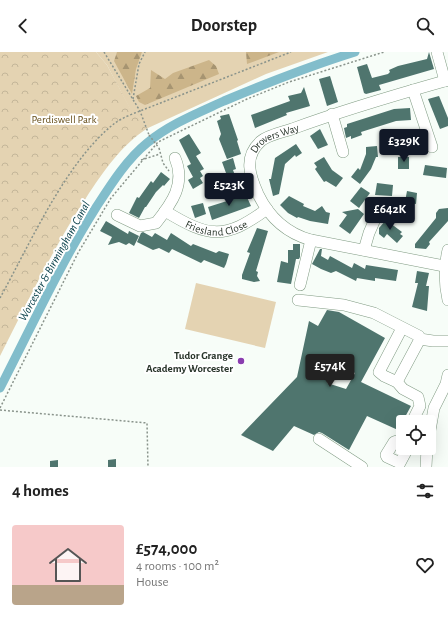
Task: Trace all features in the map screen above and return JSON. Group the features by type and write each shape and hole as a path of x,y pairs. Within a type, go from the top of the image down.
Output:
{"street":[{"path":"437,52 447,81"},
{"name":"Drovers Way","path":"444,266 311,240 291,232 275,220 267,209 250,176 249,163 253,152 261,141 332,114 447,81"},
{"path":"413,90 432,147"},
{"path":"332,114 343,152"},
{"path":"117,215 140,226 156,223 174,196 180,175 176,158"},
{"name":"Friesland Close","path":"165,211 193,228 205,232 218,232 232,230 248,223 267,209"},
{"path":"364,250 369,232 379,210"},
{"path":"300,285 311,240"},
{"path":"448,250 444,266 445,286 448,300"},
{"path":"298,300 344,305 374,313 419,336 420,338 433,341 448,341"},
{"path":"402,328 379,372 397,382 403,389 418,397 420,406 416,415"},
{"path":"397,382 420,338"},
{"path":"433,415 434,408 446,384 448,375"},
{"path":"319,439 362,467"},
{"path":"396,441 394,442 386,455 387,457 400,463 404,455"},
{"path":"426,467 427,455"}],"path":[{"path":"104,52 140,111 149,135 159,148 160,154 141,160"},
{"path":"133,100 139,64 145,52"},
{"path":"0,298 56,195 91,146 116,122 140,111 291,52"},
{"path":"148,467 147,423 0,409 78,253 111,198 141,160 158,142 247,99 289,82 384,52"}],"green space":[{"name":"Perdiswell Park","path":"0,52 96,52 107,65 130,108 148,128 129,142 113,160 86,198 51,256 0,356"},
{"path":"96,52 328,52 266,74 148,128 130,109 107,65"},
{"path":"117,52 142,52 136,69 132,94 114,61"},
{"path":"246,52 279,52 247,64"},
{"path":"209,60 216,66 219,74 145,105 139,102 136,96 150,88 151,70 165,79 173,73"},
{"path":"196,283 276,302 265,348 185,329"}],"building":[{"path":"429,52 434,69 379,85 381,90 366,94 364,93 357,67 367,64 372,78 388,74 390,72 389,70 398,66 427,59"},
{"path":"330,76 338,102 327,106 319,79"},
{"path":"304,87 310,106 286,113 287,115 255,128 251,115 290,101 288,96 301,93"},
{"path":"439,96 448,118 448,126 440,129 428,99"},
{"path":"410,108 411,120 396,121 361,132 362,135 351,139 351,136 346,138 344,128 347,127 347,124 394,109"},
{"path":"229,114 241,154 227,159 219,139 221,134 217,121 221,119 220,116"},
{"path":"320,129 328,145 318,149 310,136"},
{"path":"189,134 201,153 196,156 204,169 200,171 203,176 200,178 203,183 193,189 188,180 193,177 187,166 191,164 179,140"},
{"path":"412,136 412,152 404,153 402,137"},
{"path":"296,144 302,153 296,157 295,155 285,164 279,194 273,196 269,179 271,179 275,158"},
{"path":"377,146 378,157 376,157 371,169 360,184 351,177 358,168 360,170 366,154 366,147"},
{"path":"324,157 332,170 343,178 336,187 326,181 324,182 315,169 317,167 314,163"},
{"path":"398,157 409,157 409,169 398,169"},
{"path":"233,158 236,169 233,170 237,181 218,187 221,176 226,173 222,162"},
{"path":"425,165 447,168 446,178 423,175"},
{"path":"161,172 170,179 156,192 139,218 129,213 137,197 139,198 151,181 153,183"},
{"path":"377,183 393,185 392,196 375,195"},
{"path":"361,187 370,193 359,208 350,201"},
{"path":"407,191 417,193 416,204 405,202"},
{"path":"246,195 251,206 212,220 208,207"},
{"path":"289,196 304,204 303,206 315,211 322,206 326,212 330,213 328,224 297,218 288,213 280,205"},
{"path":"203,203 206,214 195,218 191,206"},
{"path":"448,208 448,221 429,242 430,244 426,249 415,248 415,244 436,218 436,213 439,209"},
{"path":"358,209 364,214 350,234 339,226 347,215 342,212"},
{"path":"386,220 402,232 400,234 403,236 397,243 387,234 384,238 379,234 379,228"},
{"path":"106,221 128,234 129,231 139,236 134,246 129,243 126,245 119,242 108,245 112,237 100,231"},
{"path":"257,228 268,231 256,271 258,272 257,276 260,281 254,282 242,279 242,275 250,253 247,252"},
{"path":"143,232 152,237 155,233 167,240 171,233 191,246 193,244 216,253 219,251 229,254 226,264 224,268 204,260 201,263 172,249 169,253 159,248 153,250 137,242 141,233"},
{"path":"293,244 300,244 300,257 299,259 296,259 291,284 277,282 281,261 288,263 288,250 293,250"},
{"path":"320,249 322,249 321,256 328,260 330,256 352,268 354,263 365,269 366,265 398,270 396,281 375,278 375,281 357,278 356,281 336,271 331,273 321,269 312,264"},
{"path":"417,271 429,273 426,286 429,286 427,311 412,307 418,283 415,283"},
{"path":"327,310 339,312 385,338 361,382 411,406 406,415 396,415 396,429 367,416 349,450 322,433 319,432 314,435 294,426 273,451 241,435 297,377 309,321 318,326","holes":["332,360 355,373 346,389 327,383"]},
{"path":"116,459 116,467 108,467 108,460"},
{"path":"58,460 58,467 50,467 50,461"}],"waterway":[{"name":"Worcester & Birmingham Canal","path":"0,388 57,275 82,231 113,182 125,165 139,150 156,136 184,119 240,94 355,52"}],"place":[{"name":"Tudor Grange Academy Worcester","path":"241,361"}]}
